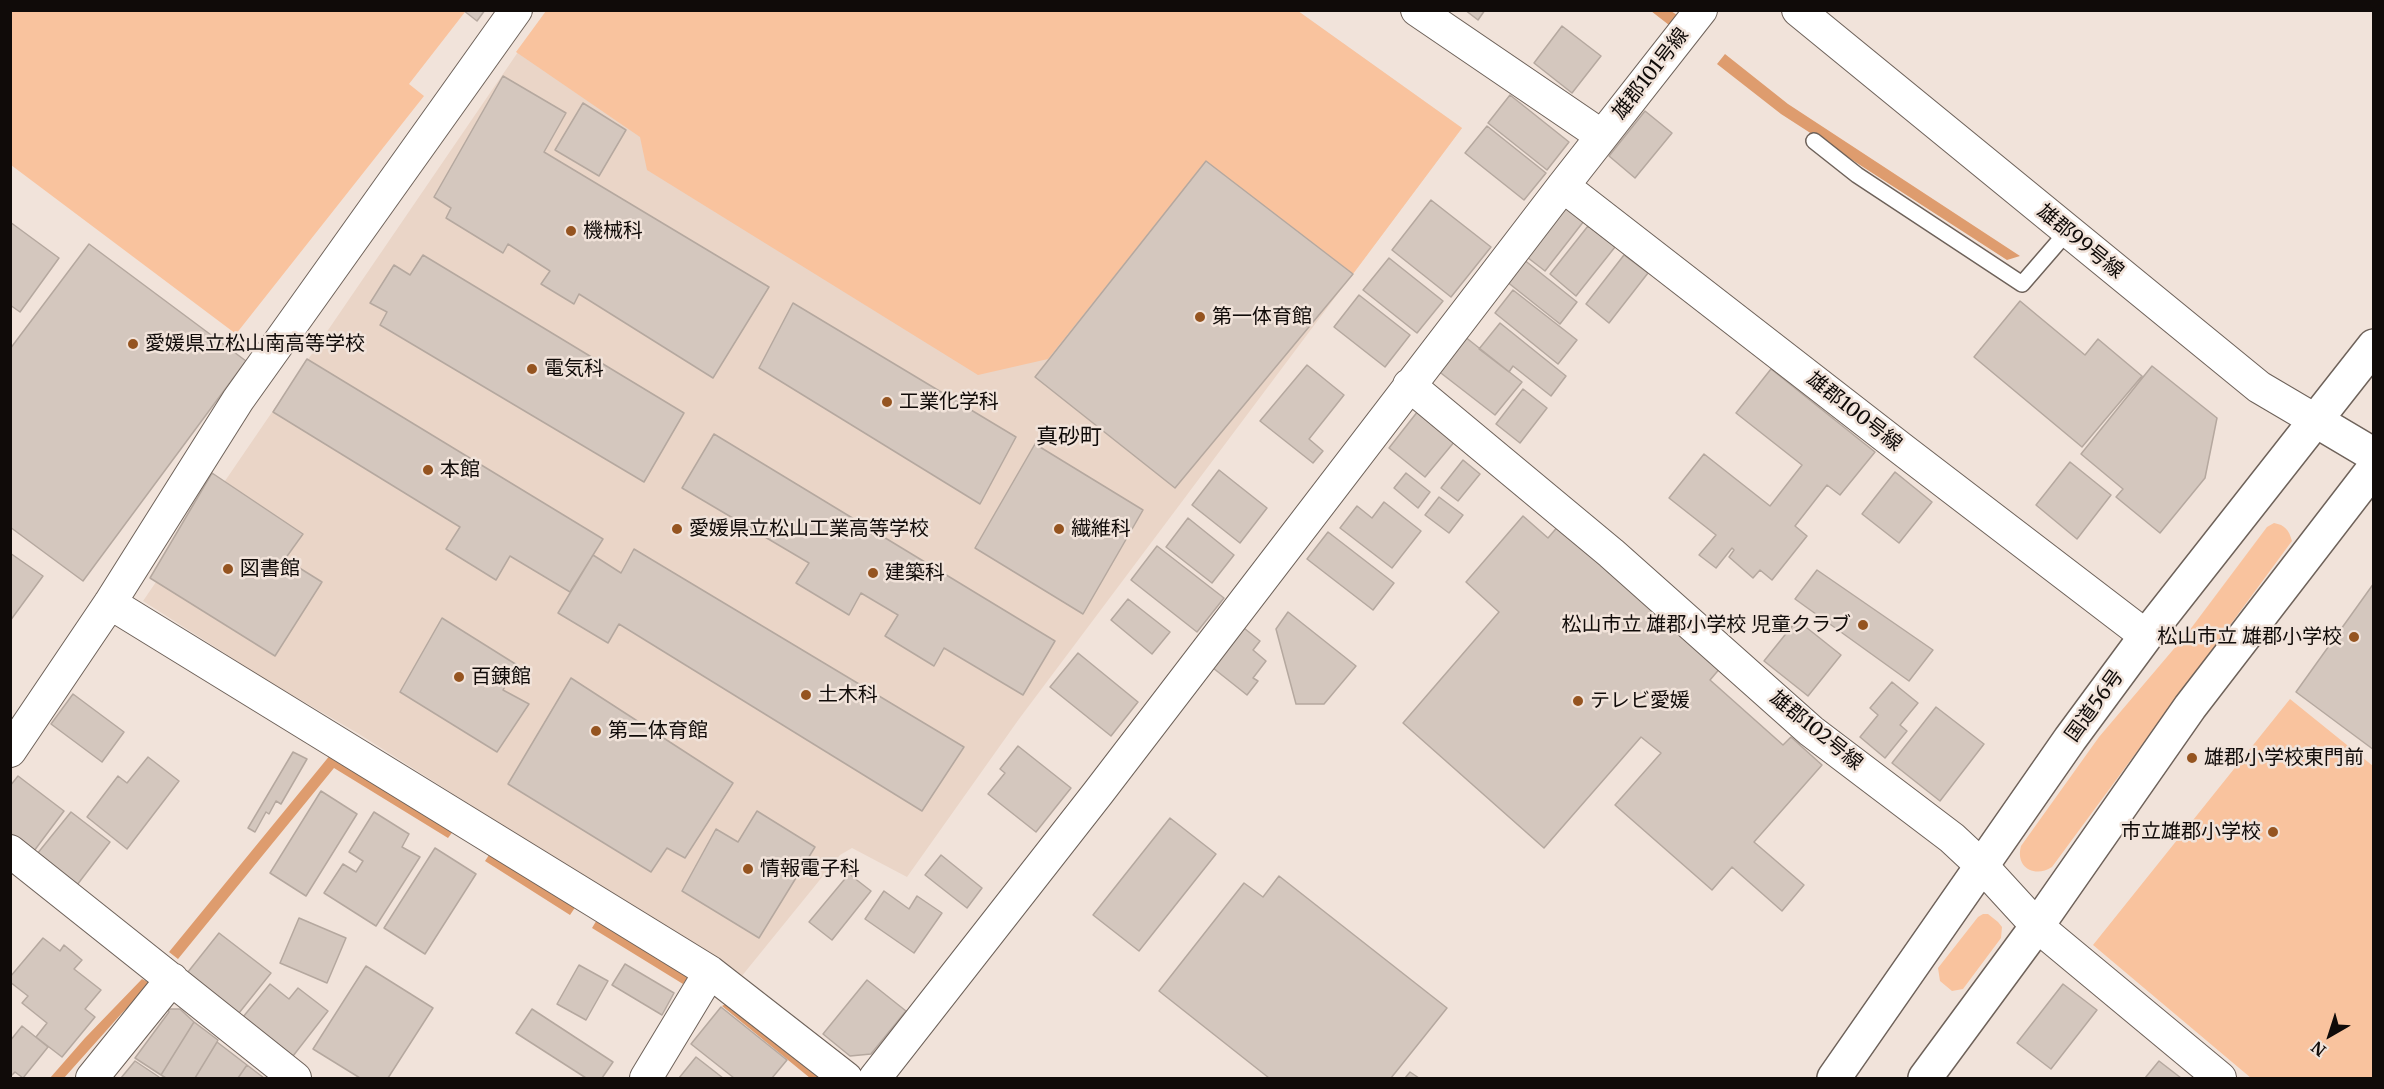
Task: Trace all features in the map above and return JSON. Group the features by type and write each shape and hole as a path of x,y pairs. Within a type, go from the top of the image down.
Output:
{"main road":[{"name":"国道56号","path":"1834,1078 2070,739 2146,636 2373,346"},
{"name":"雄郡99号線","path":"2315,420 2373,455"},
{"path":"1925,1078 2037,926 2190,707 2373,468"}],"street":[{"path":"10,751 110,603 238,400 516,10"},
{"path":"1418,10 1602,136"},
{"name":"雄郡101号線","path":"875,1078 1098,793 1409,385 1701,10"},
{"name":"雄郡99号線","path":"1798,10 2259,387 2315,420"},
{"name":"雄郡100号線","path":"1563,186 2146,636"},
{"name":"雄郡102号線","path":"1409,385 1611,553 1811,731 1952,838 1982,866 2037,926 2220,1078"},
{"path":"110,603 710,972 846,1078"},
{"path":"10,851 295,1078"},
{"path":"646,1078 710,972"},
{"path":"93,1078 172,979"}],"lane":[{"path":"1814,141 1857,175 2022,284 2067,232"}],"shaded area":[{"path":"463,10 465,12 409,84 424,96 236,334 11,165 11,11"},
{"name":"愛媛県立松山工業高等学校","path":"546,11 1298,11 1462,128 1019,719 907,877 852,848 840,855 741,977 359,734 265,679 143,601"},
{"path":"546,11 1298,11 1462,128 1353,274 1206,161 1048,359 978,375 647,170 640,137 516,52"},
{"path":"1651,11 1671,11 1677,15 1669,25"},
{"path":"1725,54 1788,104 2020,256 2007,260 1781,114 1717,64"},
{"path":"2274,523 2286,529 2292,541 2052,867 2039,871 2028,869 2021,860 2021,846 2099,737 2189,631 2267,527"},
{"name":"市立雄郡小学校","path":"2290,699 2373,766 2373,1078 2251,1078 2093,945"},
{"path":"331,754 454,830 448,838 334,768 178,959 169,952"},
{"path":"491,852 576,906 570,915 485,861"},
{"path":"1988,914 2002,927 2001,938 1963,989 1952,991 1940,981 1938,968 1978,917"},
{"path":"598,918 690,974 683,984 592,928"},
{"path":"142,979 152,984 122,1013 64,1078 50,1078 85,1038"},
{"path":"729,1002 820,1078 810,1078 722,1006"}],"building":[{"path":"463,10 485,10 477,21"},
{"path":"1465,10 1485,10 1478,20"},
{"path":"1562,26 1601,56 1572,93 1534,63"},
{"name":"機械科","path":"503,76 566,113 544,152 769,287 713,378 579,294 574,304 541,284 550,271 508,244 503,253 446,218 451,208 434,197"},
{"path":"1510,95 1569,142 1547,170 1488,123"},
{"path":"583,103 626,130 599,176 555,150"},
{"path":"1645,111 1672,133 1635,178 1609,156"},
{"path":"1487,126 1546,173 1524,200 1465,153"},
{"name":"第一体育館","path":"1206,161 1353,274 1175,488 1035,377"},
{"path":"1431,200 1491,247 1451,297 1392,250"},
{"path":"1562,204 1584,221 1545,271 1523,254"},
{"path":"10,222 59,258 20,312 10,305"},
{"path":"1588,226 1615,247 1576,296 1550,274"},
{"path":"89,244 246,361 83,581 10,527 10,349"},
{"name":"電気科","path":"423,255 684,413 644,482 380,325 387,312 370,303 394,265 410,275"},
{"path":"1624,255 1648,273 1609,323 1586,304"},
{"path":"1389,258 1443,301 1417,333 1363,290"},
{"path":"1523,259 1577,302 1560,324 1506,281"},
{"path":"1513,290 1577,340 1558,364 1495,313"},
{"path":"1359,295 1410,335 1385,367 1334,327"},
{"path":"2020,301 2085,355 2098,339 2142,376 2082,447 1974,357"},
{"name":"工業化学科","path":"793,303 1016,437 980,504 759,368"},
{"path":"1500,323 1566,376 1551,396 1513,366 1509,372 1479,349"},
{"path":"1464,336 1522,382 1495,415 1437,370"},
{"name":"本館","path":"307,359 603,539 570,592 510,556 496,580 446,549 460,527 273,412"},
{"path":"1307,365 1344,395 1309,439 1323,451 1313,463 1260,421"},
{"path":"2152,366 2217,418 2205,478 2160,533 2116,497 2123,489 2081,454"},
{"path":"1771,369 1875,452 1840,495 1827,485 1795,526 1807,536 1772,580 1760,570 1753,578 1729,557 1734,550 1732,548 1716,568 1699,555 1716,535 1669,498 1704,454 1770,506 1802,465 1736,413"},
{"path":"1523,389 1547,408 1520,443 1496,424"},
{"path":"1418,411 1455,441 1425,477 1389,448"},
{"name":"建築科","path":"714,434 1055,641 1023,695 944,648 934,666 885,636 898,615 861,593 849,615 796,583 809,563 682,488"},
{"name":"繊維科","path":"1035,444 1143,510 1083,614 975,548"},
{"path":"1463,460 1480,474 1458,501 1441,488"},
{"path":"2070,462 2111,495 2077,539 2036,505"},
{"path":"1219,470 1267,508 1240,543 1192,505"},
{"path":"1895,472 1932,502 1899,543 1862,514"},
{"name":"図書館","path":"212,473 303,534 285,559 322,582 275,656 150,578"},
{"path":"1406,473 1430,492 1418,508 1394,488"},
{"path":"1439,497 1463,515 1449,533 1425,515"},
{"path":"1384,502 1421,531 1392,568 1340,528 1357,506 1372,518"},
{"name":"テレビ愛媛","path":"1523,516 1548,538 1560,524 1722,666 1710,680 1783,745 1791,737 1822,765 1754,842 1804,885 1782,911 1732,867 1712,890 1615,805 1661,753 1641,737 1544,848 1403,723 1499,612 1466,582"},
{"path":"1188,518 1234,555 1212,583 1166,547"},
{"path":"1328,532 1394,583 1373,610 1307,559"},
{"path":"1157,546 1224,598 1197,632 1131,580"},
{"name":"土木科","path":"634,549 964,747 922,811 619,624 608,643 558,613 593,555 621,573"},
{"path":"10,553 43,576 10,621"},
{"name":"松山市立 雄郡小学校 児童クラブ","path":"1817,570 1933,650 1909,681 1795,599"},
{"name":"松山市立 雄郡小学校","path":"2374,583 2374,750 2296,692"},
{"path":"1128,599 1170,632 1152,654 1111,620"},
{"path":"1288,612 1356,666 1324,704 1296,704 1276,629"},
{"name":"百錬館","path":"442,618 517,665 503,690 529,704 497,752 400,692"},
{"path":"1797,620 1841,655 1808,696 1764,661"},
{"path":"1239,624 1260,641 1253,650 1266,661 1253,678 1258,681 1247,695 1208,664"},
{"path":"1078,653 1138,702 1111,736 1050,687"},
{"name":"第二体育館","path":"571,678 733,783 685,858 667,848 651,872 508,784"},
{"path":"1892,682 1918,703 1900,725 1907,731 1885,758 1860,737 1878,715 1870,708"},
{"path":"73,694 124,732 102,762 51,724"},
{"path":"1936,707 1984,744 1940,801 1892,763"},
{"path":"1018,746 1071,788 1036,832 988,794 1005,773 1000,769"},
{"path":"293,752 307,759 281,804 276,801 269,814 266,812 255,832 248,828"},
{"path":"148,757 179,781 127,849 87,817 118,776 127,783"},
{"path":"18,776 64,811 34,851 10,833 10,786"},
{"path":"321,791 357,814 306,896 270,873"},
{"name":"情報電子科","path":"757,811 815,847 759,938 682,891 716,829 738,842"},
{"path":"71,812 110,842 77,885 37,854"},
{"path":"374,812 409,834 402,847 420,857 376,926 324,893 343,864 356,872 363,861 349,852"},
{"path":"1170,818 1216,854 1139,951 1093,915"},
{"path":"435,848 476,874 425,954 384,928"},
{"path":"941,855 982,888 967,908 925,875"},
{"path":"849,874 871,891 832,940 809,922"},
{"path":"1279,876 1447,1008 1391,1078 1269,1078 1159,991 1244,883 1263,897"},
{"path":"884,891 909,909 917,896 942,913 914,953 865,919"},
{"path":"299,918 346,938 327,983 280,963"},
{"path":"219,933 271,973 235,1018 184,977"},
{"path":"43,938 60,951 64,945 82,960 74,969 101,990 85,1009 95,1017 62,1057 36,1037 47,1023 22,1003 28,996 10,982 10,977"},
{"path":"625,964 674,993 662,1015 612,985"},
{"path":"579,965 608,981 586,1020 557,1004"},
{"path":"366,966 433,1008 388,1078 360,1078 313,1049"},
{"path":"867,980 906,1011 871,1054 850,1056 823,1034"},
{"path":"270,984 289,999 298,988 328,1011 293,1056 243,1017"},
{"path":"2063,984 2097,1010 2051,1069 2017,1043"},
{"path":"721,1007 787,1060 772,1078 734,1078 691,1044"},
{"path":"168,1009 180,1009 194,1022 161,1075 135,1058 169,1012"},
{"path":"532,1009 613,1062 602,1078 586,1078 516,1033"},
{"path":"194,1022 218,1040 195,1078 166,1078 161,1075"},
{"path":"22,1026 48,1047 23,1078 15,1072 10,1077 10,1041"},
{"path":"217,1042 247,1065 238,1078 195,1078"},
{"path":"696,1057 723,1078 679,1078"},
{"path":"135,1061 159,1077 121,1078"},
{"path":"2159,1061 2181,1078 2145,1078"},
{"path":"247,1065 264,1078 238,1078"},
{"path":"1410,1072 1419,1078 1405,1078"}],"place":[{"name":"機械科","path":"571,231"},
{"name":"第一体育館","path":"1200,317"},
{"name":"愛媛県立松山南高等学校","path":"133,344"},
{"name":"電気科","path":"532,369"},
{"name":"工業化学科","path":"887,402"},
{"name":"本館","path":"428,470"},
{"name":"愛媛県立松山工業高等学校","path":"677,529"},
{"name":"繊維科","path":"1059,529"},
{"name":"図書館","path":"228,569"},
{"name":"建築科","path":"873,573"},
{"name":"松山市立 雄郡小学校 児童クラブ","path":"1863,625"},
{"name":"松山市立 雄郡小学校","path":"2354,637"},
{"name":"百錬館","path":"459,677"},
{"name":"土木科","path":"806,695"},
{"name":"テレビ愛媛","path":"1578,701"},
{"name":"第二体育館","path":"596,731"},
{"name":"雄郡小学校東門前","path":"2192,758"},
{"name":"市立雄郡小学校","path":"2273,832"},
{"name":"情報電子科","path":"748,869"}],"district":[{"name":"真砂町","path":"1069,438"}]}
